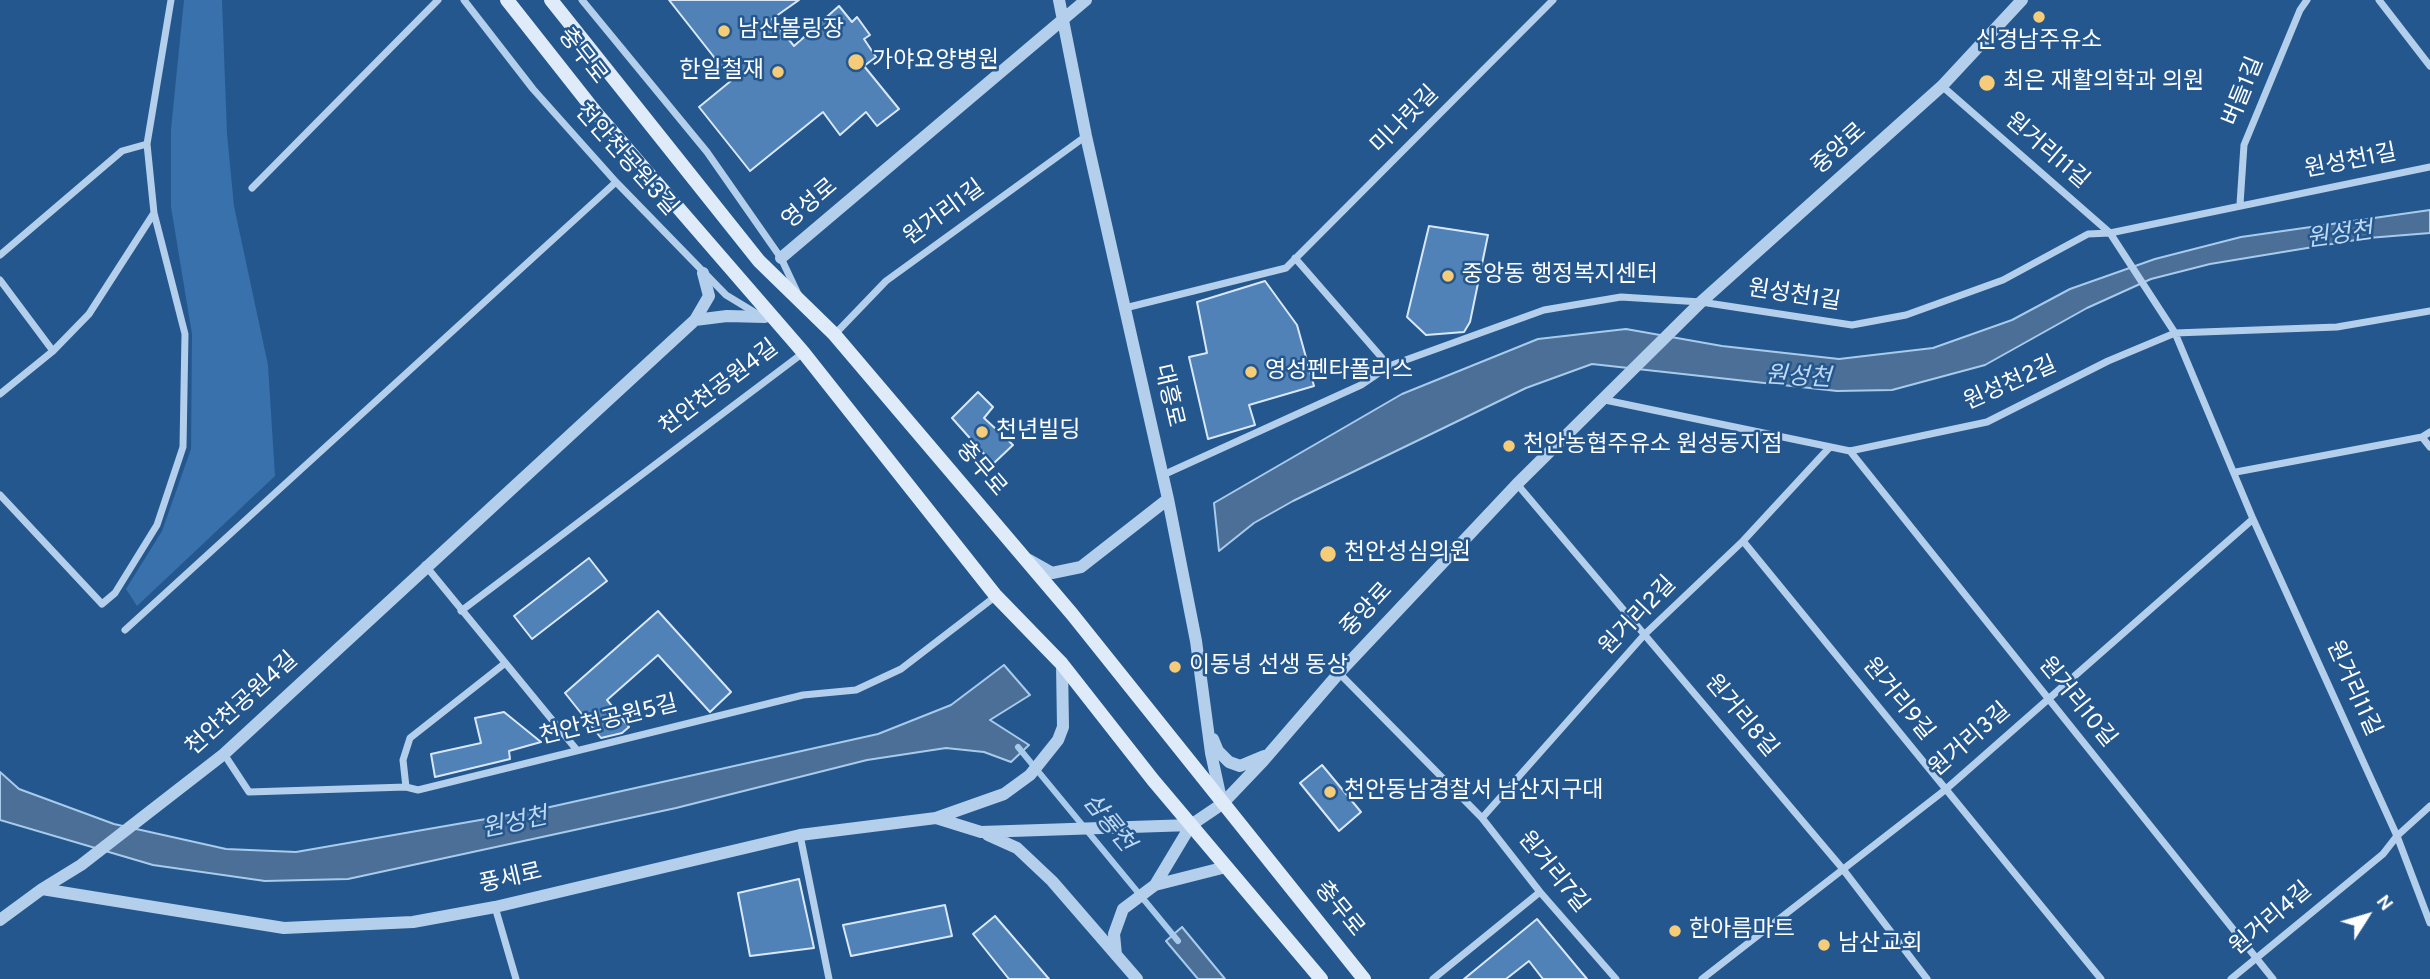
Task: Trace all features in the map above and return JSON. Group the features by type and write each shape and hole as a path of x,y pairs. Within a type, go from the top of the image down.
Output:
{"main road":[{"name":"충무로","path":"507,0 597,114 803,352 996,596 1062,663 1191,825 1321,979"},
{"name":"충무로","path":"551,0 759,261 834,334 1022,555 1364,979"}],"street":[{"path":"0,495 102,604 115,593 157,525 183,447 185,334 154,213 147,144 171,0"},
{"path":"252,188 438,0"},
{"name":"천안천공원3길","path":"464,0 533,89 616,182 703,273 726,295 780,324"},
{"name":"영성로","path":"582,0 707,152 781,258 1086,0"},
{"name":"대흥로","path":"1059,0 1086,135 1168,499 1196,641 1222,804"},
{"name":"미나릿길","path":"1125,308 1286,268 1553,0"},
{"name":"중앙로","path":"1191,825 1222,804 1339,673 1517,484 1608,397 1679,323 1942,86 2022,0"},
{"name":"버들1길","path":"2240,204 2244,145 2300,10 2307,0"},
{"path":"2379,0 2430,66"},
{"name":"원거리11길","path":"1942,86 2110,233 2175,333 2236,472 2253,519 2397,836 2430,923"},
{"name":"원거리1길","path":"834,334 886,281 1086,135"},
{"path":"0,254 122,151 147,144"},
{"name":"원성천1길","path":"1163,475 1361,385 1389,366 1544,310 1621,297 1702,302 1852,325 1906,315 2003,281 2088,234 2110,233 2240,204 2430,167"},
{"path":"125,630 616,182"},
{"path":"0,394 53,351 89,314 154,213"},
{"path":"781,258 800,298"},
{"path":"1295,258 1389,366"},
{"path":"695,320 709,296 703,273"},
{"path":"0,280 53,351"},
{"name":"원성천2길","path":"1608,397 1850,451 1987,422 2108,361 2175,333 2337,327 2430,311"},
{"path":"695,320 727,316 765,317"},
{"name":"천안천공원4길","path":"42,889 80,864 224,754 425,565 695,320"},
{"name":"천안천공원4길","path":"461,611 803,352"},
{"path":"2236,472 2423,437 2430,432"},
{"path":"2423,437 2430,447"},
{"name":"원거리2길","path":"1482,818 1645,634 1744,541 1829,448"},
{"name":"원거리10길","path":"1850,451 2273,979"},
{"name":"원거리8길","path":"1517,484 1842,868 1924,978"},
{"path":"1022,555 1052,573 1081,567 1168,499"},
{"name":"원거리3길","path":"1702,979 1945,790 2253,519"},
{"name":"원거리9길","path":"1744,541 2101,979"},
{"path":"425,565 576,749"},
{"name":"천안천공원5길","path":"224,754 249,792 406,787 418,790 803,695 856,690 901,668 996,596"},
{"path":"936,818 1004,794 1030,775 1058,740 1063,714 1062,663"},
{"path":"406,787 403,760 410,738 504,664"},
{"name":"원거리7길","path":"1339,673 1482,818 1540,892 1616,979"},
{"path":"1207,721 1218,751 1228,762 1240,766 1270,752"},
{"name":"원거리4길","path":"2231,979 2383,854 2397,836 2430,806"},
{"name":"풍세로","path":"42,889 284,928 413,922 495,906 800,835 936,818 981,832 1191,825"},
{"path":"1116,955 1114,934 1123,909 1155,885 1191,825"},
{"path":"981,832 1017,848 1137,979"},
{"path":"800,835 828,979"},
{"path":"1155,885 1226,867"},
{"path":"0,920 42,889"},
{"path":"1433,979 1540,892"},
{"path":"495,906 516,979"}],"shaded area":[{"path":"184,0 222,0 227,134 234,206 268,365 275,476 137,606 126,589 162,531 191,449 192,334 171,207 171,129"}],"water":[{"name":"원성천","path":"2430,210 2430,233 2368,238 2210,264 2151,279 2087,308 1985,365 1892,390 1837,391 1592,364 1526,388 1293,501 1254,523 1219,551 1214,503 1402,394 1538,339 1626,329 1722,346 1839,359 1933,348 2012,320 2070,289 2155,259 2241,237"},
{"name":"원성천","path":"1004,665 1030,695 990,720 1029,745 1011,762 984,752 946,748 867,760 676,808 348,879 265,881 153,865 0,820 0,772 19,789 114,824 226,849 296,852 532,811 878,734 951,705"},
{"path":"1182,927 1225,979 1198,979 1166,941"}],"building":[{"path":"669,0 799,0 772,19 794,46 839,6 852,22 857,17 870,35 864,39 876,57 864,66 899,109 877,126 866,112 840,135 823,112 750,171 699,107 732,80"},
{"name":"중앙동 행정복지센터","path":"1429,226 1488,235 1470,322 1464,332 1426,335 1407,317"},
{"name":"영성펜타폴리스","path":"1265,281 1297,325 1314,386 1249,405 1255,425 1208,439 1189,357 1207,353 1197,302"},
{"name":"천년빌딩","path":"978,392 993,407 984,418 1013,445 993,464 952,418"},
{"path":"589,558 607,581 532,639 514,616"},
{"path":"658,611 731,692 710,712 658,655 607,700 629,727 622,733 601,738 565,693"},
{"path":"504,712 541,742 509,751 510,759 435,777 431,754 481,743 475,718"},
{"path":"1322,765 1361,812 1339,831 1300,783"},
{"path":"799,879 814,948 750,956 738,893"},
{"path":"945,905 952,936 851,956 843,925"},
{"path":"995,916 1049,979 1009,979 973,934"},
{"path":"1537,919 1587,979 1543,979 1529,961 1506,979 1464,979"}],"waterway":[{"name":"삼룡천","path":"1018,747 1178,941"}],"place":[{"name":"신경남주유소","path":"2039,17"},
{"name":"남산볼링장","path":"724,31"},
{"name":"가야요양병원","path":"856,62"},
{"name":"한일철재","path":"778,72"},
{"name":"최은 재활의학과 의원","path":"1987,83"},
{"name":"중앙동 행정복지센터","path":"1448,276"},
{"name":"영성펜타폴리스","path":"1251,372"},
{"name":"천년빌딩","path":"982,432"},
{"name":"천안농협주유소 원성동지점","path":"1509,446"},
{"name":"천안성심의원","path":"1328,554"},
{"name":"이동녕 선생 동상","path":"1175,667"},
{"name":"천안동남경찰서 남산지구대","path":"1330,792"},
{"name":"한아름마트","path":"1675,931"},
{"name":"남산교회","path":"1824,945"}]}
